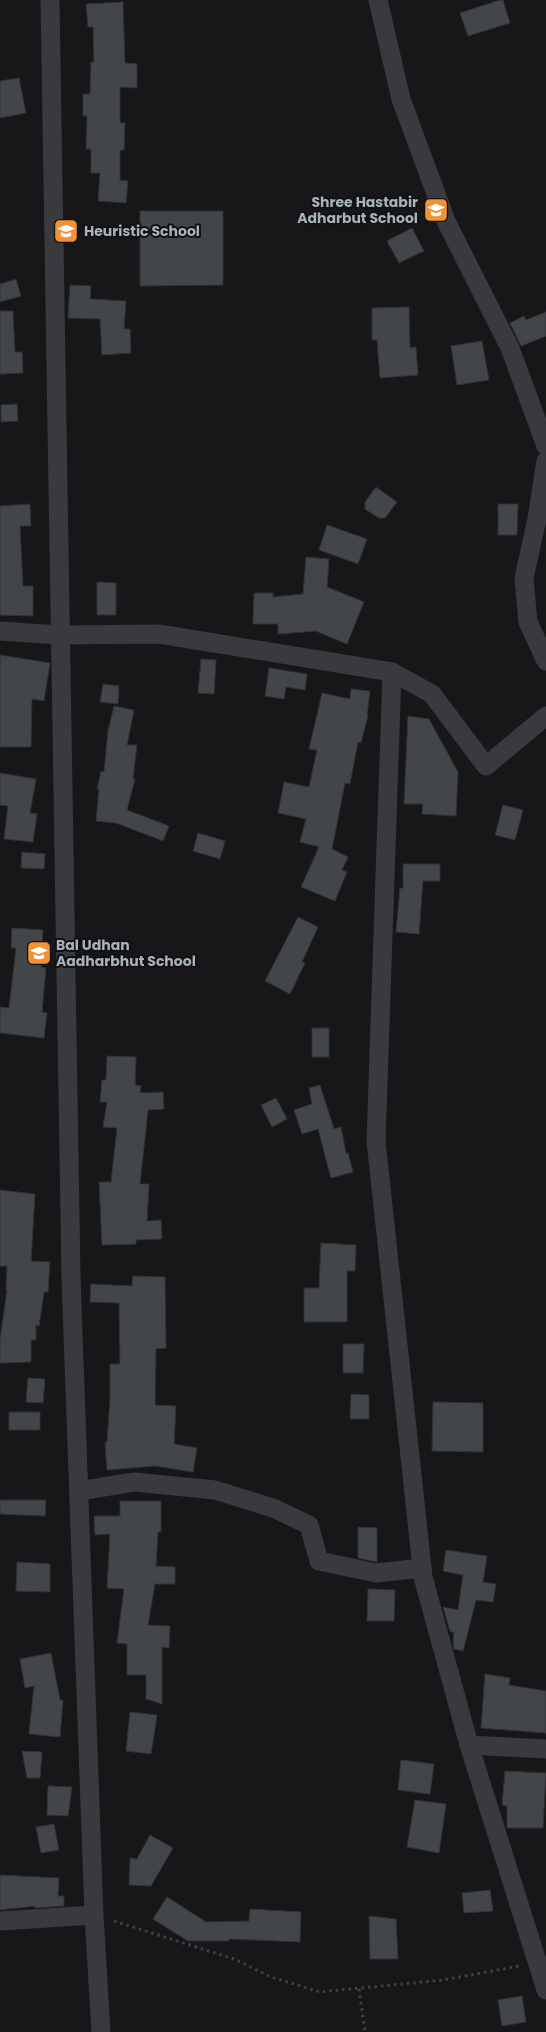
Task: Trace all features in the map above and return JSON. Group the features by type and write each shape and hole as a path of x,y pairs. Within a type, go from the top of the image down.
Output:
{"street":[{"path":"50,0 71,1268 94,1915 101,2032"},
{"path":"378,0 401,100 446,221 510,348 546,446"},
{"path":"546,461 537,519 524,578 528,622 546,661"},
{"path":"0,631 59,634 159,634 392,672 432,694 486,766 546,716"},
{"path":"392,672 376,1141 422,1577 470,1745 546,1990"},
{"path":"79,1491 134,1482 215,1490 273,1508 309,1525 319,1561 376,1573 422,1568"},
{"path":"470,1745 546,1749"},
{"path":"0,1921 94,1915"}],"path":[{"path":"94,1915 234,1959 271,1977 320,1992 443,1980 537,1962"},
{"path":"359,1989 365,2032"}],"building":[{"path":"503,0 510,23 468,36 460,13"},
{"path":"123,2 125,63 137,64 137,88 120,87 120,123 125,123 124,150 120,150 120,180 128,181 126,203 98,201 100,173 91,173 91,149 86,149 87,116 83,116 83,94 90,94 91,62 94,62 93,27 88,27 86,4"},
{"path":"19,78 26,113 0,118 0,81"},
{"path":"140,211 223,211 223,285 140,286"},
{"path":"412,228 424,251 399,263 387,241"},
{"path":"16,279 21,296 0,302 0,284"},
{"path":"70,285 91,286 90,299 126,301 124,329 130,329 131,353 102,355 100,319 68,318"},
{"path":"409,307 410,348 416,347 418,375 380,378 377,340 372,340 372,308"},
{"path":"0,311 13,311 15,352 22,352 23,373 0,374"},
{"path":"546,312 546,336 521,346 510,323 524,316 526,320"},
{"path":"482,341 489,380 457,385 451,346"},
{"path":"17,404 18,421 1,422 1,405"},
{"path":"376,487 397,502 385,518 379,518 365,509 365,502"},
{"path":"30,504 31,526 20,526 23,586 33,586 33,616 0,615 0,506"},
{"path":"498,504 518,504 517,535 498,535"},
{"path":"327,525 367,539 358,564 319,550"},
{"path":"306,557 329,559 327,587 364,602 347,644 316,631 278,634 278,624 253,624 254,593 273,593 273,597 303,594"},
{"path":"97,582 116,583 116,615 97,615"},
{"path":"0,655 50,663 44,701 32,699 31,747 0,747"},
{"path":"201,659 216,660 214,694 198,693"},
{"path":"269,668 307,674 305,690 286,687 284,699 265,696"},
{"path":"103,684 119,686 118,704 100,702"},
{"path":"351,689 370,691 368,715 361,743 358,742 350,784 345,783 332,849 348,857 342,870 347,872 335,901 301,887 319,847 300,842 306,819 278,813 284,782 309,787 317,750 309,749 322,693 350,699"},
{"path":"114,706 134,710 127,745 137,745 133,779 135,779 127,810 169,826 163,841 116,823 96,821 99,789 97,789 101,771 104,772 108,731"},
{"path":"408,716 429,719 458,772 456,816 422,814 423,804 404,804"},
{"path":"0,773 36,779 30,813 37,814 33,842 4,839 8,806 0,805"},
{"path":"503,805 523,810 515,840 495,835"},
{"path":"198,833 225,841 220,859 193,851"},
{"path":"22,852 45,854 44,869 21,868"},
{"path":"403,864 440,864 440,881 423,881 419,934 396,932 400,888 403,888"},
{"path":"298,917 318,927 302,962 305,963 290,994 265,981"},
{"path":"12,928 43,930 41,967 46,968 42,1012 47,1013 44,1038 0,1033 0,1007 9,1008 16,948 11,948"},
{"path":"312,1028 329,1028 329,1057 312,1057"},
{"path":"107,1056 136,1057 135,1085 141,1086 140,1093 163,1092 164,1109 148,1110 140,1184 149,1184 147,1221 161,1220 162,1239 136,1240 136,1244 102,1245 99,1182 111,1182 117,1128 103,1127 107,1102 100,1102 102,1080 106,1080"},
{"path":"320,1085 334,1129 341,1127 346,1153 348,1153 353,1172 331,1178 318,1129 302,1134 294,1110 312,1104 309,1088"},
{"path":"276,1098 287,1119 272,1127 261,1105"},
{"path":"0,1190 35,1194 31,1261 50,1262 48,1292 44,1292 39,1326 36,1325 36,1340 31,1340 31,1362 0,1363 0,1340 7,1290 7,1266 0,1266"},
{"path":"321,1243 356,1245 355,1271 347,1271 347,1322 304,1322 304,1288 319,1288"},
{"path":"133,1276 165,1277 166,1348 156,1349 155,1405 176,1406 174,1444 197,1448 193,1472 155,1466 107,1470 105,1442 107,1442 110,1400 110,1364 120,1364 119,1303 90,1302 91,1284 132,1286"},
{"path":"343,1344 364,1344 363,1373 343,1373"},
{"path":"28,1378 45,1379 43,1403 26,1402"},
{"path":"351,1394 369,1395 369,1419 350,1419"},
{"path":"433,1402 483,1403 483,1452 432,1451"},
{"path":"9,1412 40,1412 40,1430 9,1430"},
{"path":"0,1500 46,1500 45,1516 0,1514"},
{"path":"120,1501 161,1501 161,1532 158,1532 156,1566 175,1567 175,1584 155,1584 148,1625 170,1626 169,1648 162,1647 162,1704 146,1699 146,1675 127,1675 127,1644 117,1643 124,1589 107,1588 110,1534 95,1535 94,1516 120,1516"},
{"path":"358,1527 377,1528 377,1562 358,1558"},
{"path":"446,1550 487,1556 483,1582 496,1584 493,1602 476,1600 463,1651 454,1649 454,1633 450,1631 443,1607 458,1610 463,1575 443,1571"},
{"path":"17,1562 50,1564 50,1592 16,1591"},
{"path":"368,1589 395,1590 394,1621 367,1621"},
{"path":"51,1653 60,1700 63,1700 60,1737 29,1734 34,1686 25,1688 20,1659"},
{"path":"485,1674 510,1678 509,1685 546,1691 546,1733 481,1728"},
{"path":"130,1712 157,1715 151,1754 126,1751"},
{"path":"22,1751 42,1752 40,1778 27,1778"},
{"path":"401,1760 434,1764 430,1794 398,1790"},
{"path":"505,1771 546,1773 543,1828 507,1828 507,1806 502,1805"},
{"path":"48,1786 72,1787 68,1816 47,1815"},
{"path":"415,1800 446,1804 439,1853 407,1847"},
{"path":"54,1824 59,1850 41,1853 36,1827"},
{"path":"150,1835 173,1848 151,1886 129,1885 130,1858 137,1859"},
{"path":"0,1875 59,1878 58,1896 64,1896 64,1906 35,1908 35,1906 0,1910"},
{"path":"490,1890 493,1911 464,1913 462,1893"},
{"path":"167,1897 206,1922 249,1921 250,1909 301,1912 300,1942 229,1939 229,1941 188,1941 153,1919"},
{"path":"369,1916 396,1919 398,1959 370,1959"},
{"path":"522,1996 526,2022 502,2026 498,2000"}],"place":[{"name":"Shree Hastabir Adharbut School","path":"436,210"},
{"name":"Heuristic School","path":"66,231"},
{"name":"Bal Udhan Aadharbhut School","path":"39,953"}]}
